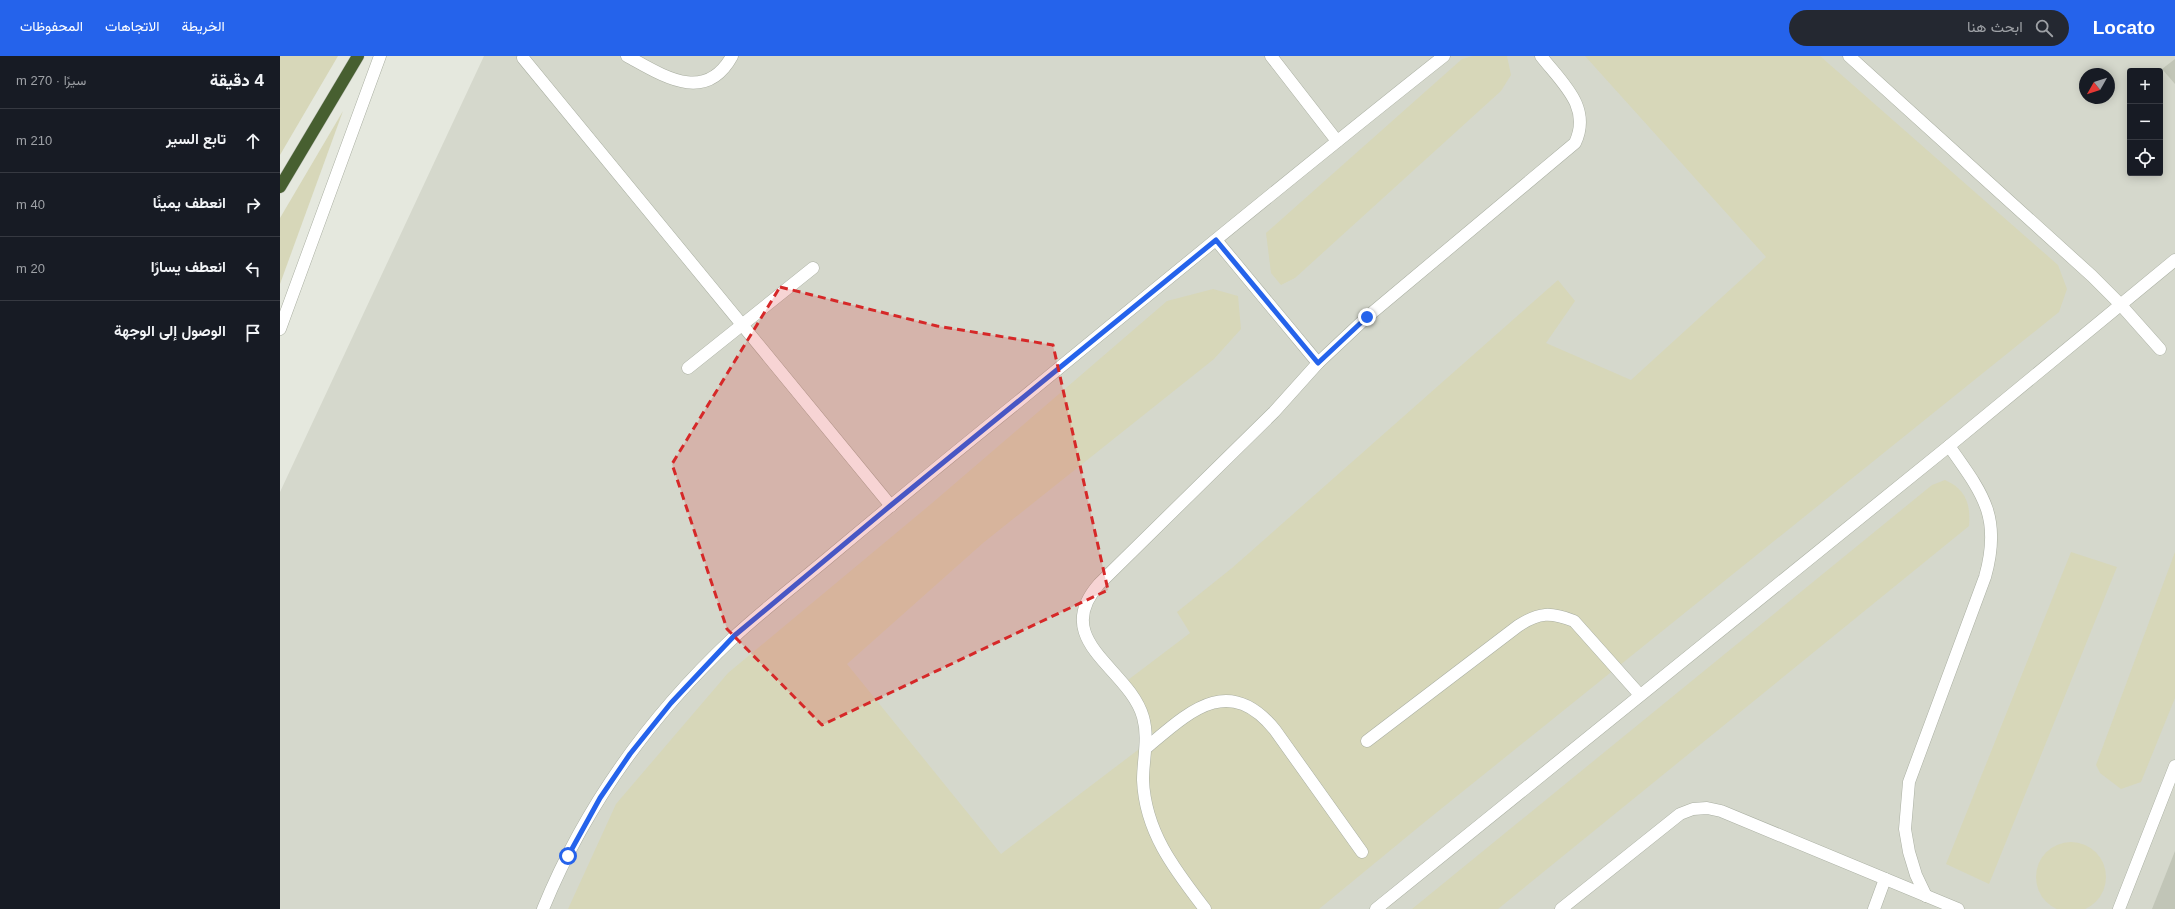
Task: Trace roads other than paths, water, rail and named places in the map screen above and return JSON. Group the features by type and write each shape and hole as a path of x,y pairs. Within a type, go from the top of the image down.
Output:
{"highway":[{"path":"280,187 358,56"}],"lane":[{"path":"280,329 380,56"},
{"path":"627,56 680,82 694,84 707,80 716,75 724,68 732,56"},
{"path":"1271,56 1337,141"},
{"path":"543,909 574,844 600,798 630,754 662,713 734,636 890,506 1337,141 1444,56"},
{"path":"1205,909 1166,855 1150,819 1143,780 1146,732 1143,716 1136,701 1086,638 1083,623 1084,608 1090,594 1274,412 1318,363 1367,317 1575,143 1580,132 1582,120 1580,108 1541,56"},
{"path":"1849,56 2080,265 2120,304 2160,349"},
{"path":"524,58 890,506"},
{"path":"1216,240 1318,363"},
{"path":"1376,909 1949,446 2175,260"},
{"path":"688,368 813,268"},
{"path":"1926,896 1916,875 1909,852 1905,829 1905,805 1909,782 1985,577 1992,554 1992,530 1987,506 1976,484 1949,446"},
{"path":"1367,741 1518,626 1531,618 1545,614 1560,616 1574,621 1640,696"},
{"path":"1146,748 1189,712 1203,704 1220,701 1236,702 1251,708 1265,717 1362,852"},
{"path":"2119,909 2175,766"},
{"path":"1560,909 1680,814 1693,809 1707,808 1721,811 1958,909"},
{"path":"1874,909 1885,880"}]}
